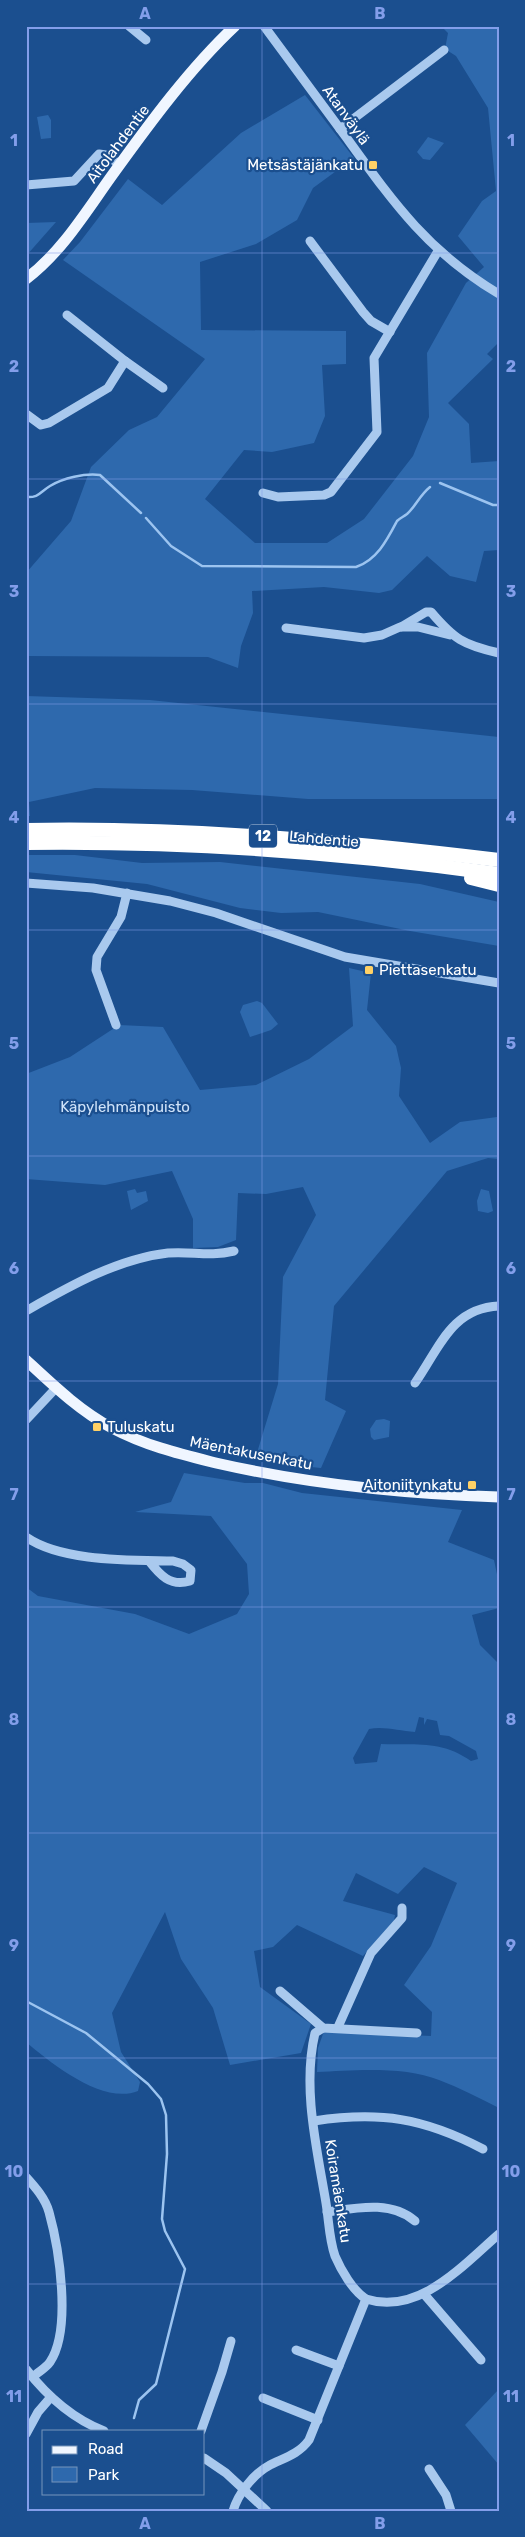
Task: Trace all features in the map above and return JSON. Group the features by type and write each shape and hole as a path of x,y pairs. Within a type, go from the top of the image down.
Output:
{"highway":[{"name":"Lahdentie","path":"26,830 246,834 379,846 499,860"},
{"name":"Lahdentie","path":"26,842 241,848 377,860 499,874"},
{"path":"377,860 438,870 499,885"}],"main road":[{"name":"Aitolahdentie","path":"26,279 63,243 120,165 195,69 235,26"},
{"name":"Mäentakusenkatu","path":"26,1360 81,1408 112,1428 151,1446 196,1458 299,1479 419,1492 499,1497"}],"street":[{"path":"129,26 146,40"},
{"name":"Atanväylä","path":"264,26 394,204 438,251 472,278 499,294"},
{"path":"340,129 444,50"},
{"path":"26,185 74,181 99,154 106,155 120,165"},
{"path":"310,241 367,316 390,332"},
{"path":"263,493 278,497 324,495 331,492 377,432 373,364 377,352 438,251"},
{"path":"67,315 125,361 163,388"},
{"path":"26,414 41,425 49,423 108,388 125,361"},
{"path":"286,628 364,638 382,635 426,612 430,612 450,635"},
{"path":"400,627 418,627 450,635 468,644 499,653"},
{"path":"26,883 127,893 216,913 345,957 499,983"},
{"path":"116,1025 96,970 97,957 121,917 127,893"},
{"path":"26,1311 87,1278 134,1262 169,1253 216,1255 234,1251"},
{"path":"415,1383 456,1322 478,1309 499,1306"},
{"path":"26,1420 56,1388"},
{"path":"26,1537 56,1551 104,1558 148,1561"},
{"path":"338,2027 371,1954 402,1918 402,1908"},
{"path":"280,1991 323,2028 338,2027 417,2033"},
{"name":"Koiramäenkatu","path":"323,2028 315,2033 310,2056 314,2121 327,2212 336,2257 351,2283 366,2299"},
{"path":"314,2121 364,2115 402,2118 439,2128 483,2149"},
{"path":"26,2177 37,2190 49,2211 63,2308 58,2338 51,2361 33,2377"},
{"path":"327,2212 377,2207 402,2213 415,2222"},
{"path":"233,2511 238,2497 268,2466 303,2448 309,2440 366,2299 398,2300 424,2294 442,2283 499,2234"},
{"path":"424,2294 481,2360"},
{"path":"201,2430 222,2372 230,2341"},
{"path":"296,2350 339,2366"},
{"path":"26,2369 51,2397 72,2414 102,2430"},
{"path":"26,2434 38,2412 51,2397"},
{"path":"263,2398 318,2420"},
{"path":"205,2459 267,2511"},
{"path":"429,2469 446,2495 450,2511"}],"green space":[{"path":"441,26 499,26 499,342 487,354 493,359 448,403 469,424 471,463 499,461 499,550 484,551 476,582 450,576 427,556 392,590 379,593 324,587 252,591 253,613 241,646 238,668 208,657 26,656 26,573 71,521 91,467 129,430 157,417 205,359 63,260 80,242 128,179 162,205 241,133 305,95 354,158 313,188 297,220 256,244 200,262 201,330 346,331 346,364 322,365 325,416 314,443 272,452 244,450 205,499 255,543 327,543 364,519 413,456 429,417 427,353 466,283 484,267 458,236 482,201 496,191 488,108 456,56 445,49 448,33"},
{"path":"48,115 51,120 51,138 41,139 37,117"},
{"path":"428,137 444,143 430,160 423,159 417,152"},
{"path":"56,222 26,256 26,223"},
{"path":"26,696 150,700 499,737 499,799 308,799 192,790 95,788 29,802 30,816 26,816"},
{"path":"26,855 75,855 142,863 220,862 420,884 499,902 499,946 410,931 318,912 281,913 240,908 147,884 26,872"},
{"name":"Käpylehmänpuisto","path":"349,968 371,973 367,1010 396,1046 401,1068 399,1096 430,1143 460,1122 497,1117 499,1159 488,1158 447,1171 334,1306 325,1400 346,1411 321,1468 291,1465 256,1456 278,1384 283,1277 316,1215 303,1187 266,1194 238,1193 236,1240 218,1247 193,1248 193,1219 172,1171 105,1185 26,1179 26,1074 70,1057 119,1025 163,1027 200,1090 256,1085 309,1059 353,1026"},
{"path":"257,1001 262,1003 278,1024 271,1030 250,1037 240,1012 243,1005"},
{"path":"135,1189 137,1193 146,1191 148,1201 131,1210 127,1191"},
{"path":"481,1189 489,1191 493,1211 488,1213 478,1211 477,1201"},
{"path":"384,1419 390,1421 389,1437 374,1440 371,1437 370,1429 376,1420"},
{"path":"184,1473 245,1483 263,1483 302,1493 462,1510 448,1542 494,1560 499,1584 499,1608 472,1615 480,1645 499,1664 499,2108 447,2083 411,2073 379,2070 317,2072 318,2048 324,2031 431,2036 432,2012 404,1985 431,1946 457,1883 424,1867 398,1894 356,1873 343,1901 395,1915 394,1921 363,1956 297,1925 273,1947 254,1951 260,1987 311,2024 301,2053 230,2065 213,2008 181,1959 165,1912 112,2013 121,2052 140,2082 138,2091 124,2094 94,2087 64,2071 26,2042 26,1587 38,1596 135,1614 189,1634 237,1614 249,1594 247,1564 211,1516 135,1512 171,1502","holes":["419,1717 424,1718 424,1725 427,1719 437,1721 440,1735 449,1736 476,1751 478,1759 471,1761 460,1754 428,1745 381,1744 377,1762 355,1764 353,1758 369,1729 386,1728 415,1732"]},
{"path":"499,2389 499,2465 465,2425"}],"waterway":[{"path":"26,497 37,496 55,483 68,478 81,475 100,475 141,513"},
{"path":"440,483 493,505 499,505"},
{"path":"146,518 171,546 202,566 356,567 370,560 376,554 397,521 410,511 430,487"},
{"path":"26,2001 86,2033 148,2084 161,2099 166,2115 167,2154 162,2219 165,2231 185,2269 156,2384 139,2400 134,2418"}],"place":[{"name":"Metsästäjänkatu","path":"373,165"},
{"name":"Piettasenkatu","path":"369,970"},
{"name":"Tuluskatu","path":"97,1427"},
{"name":"Aitoniitynkatu","path":"472,1485"}]}
